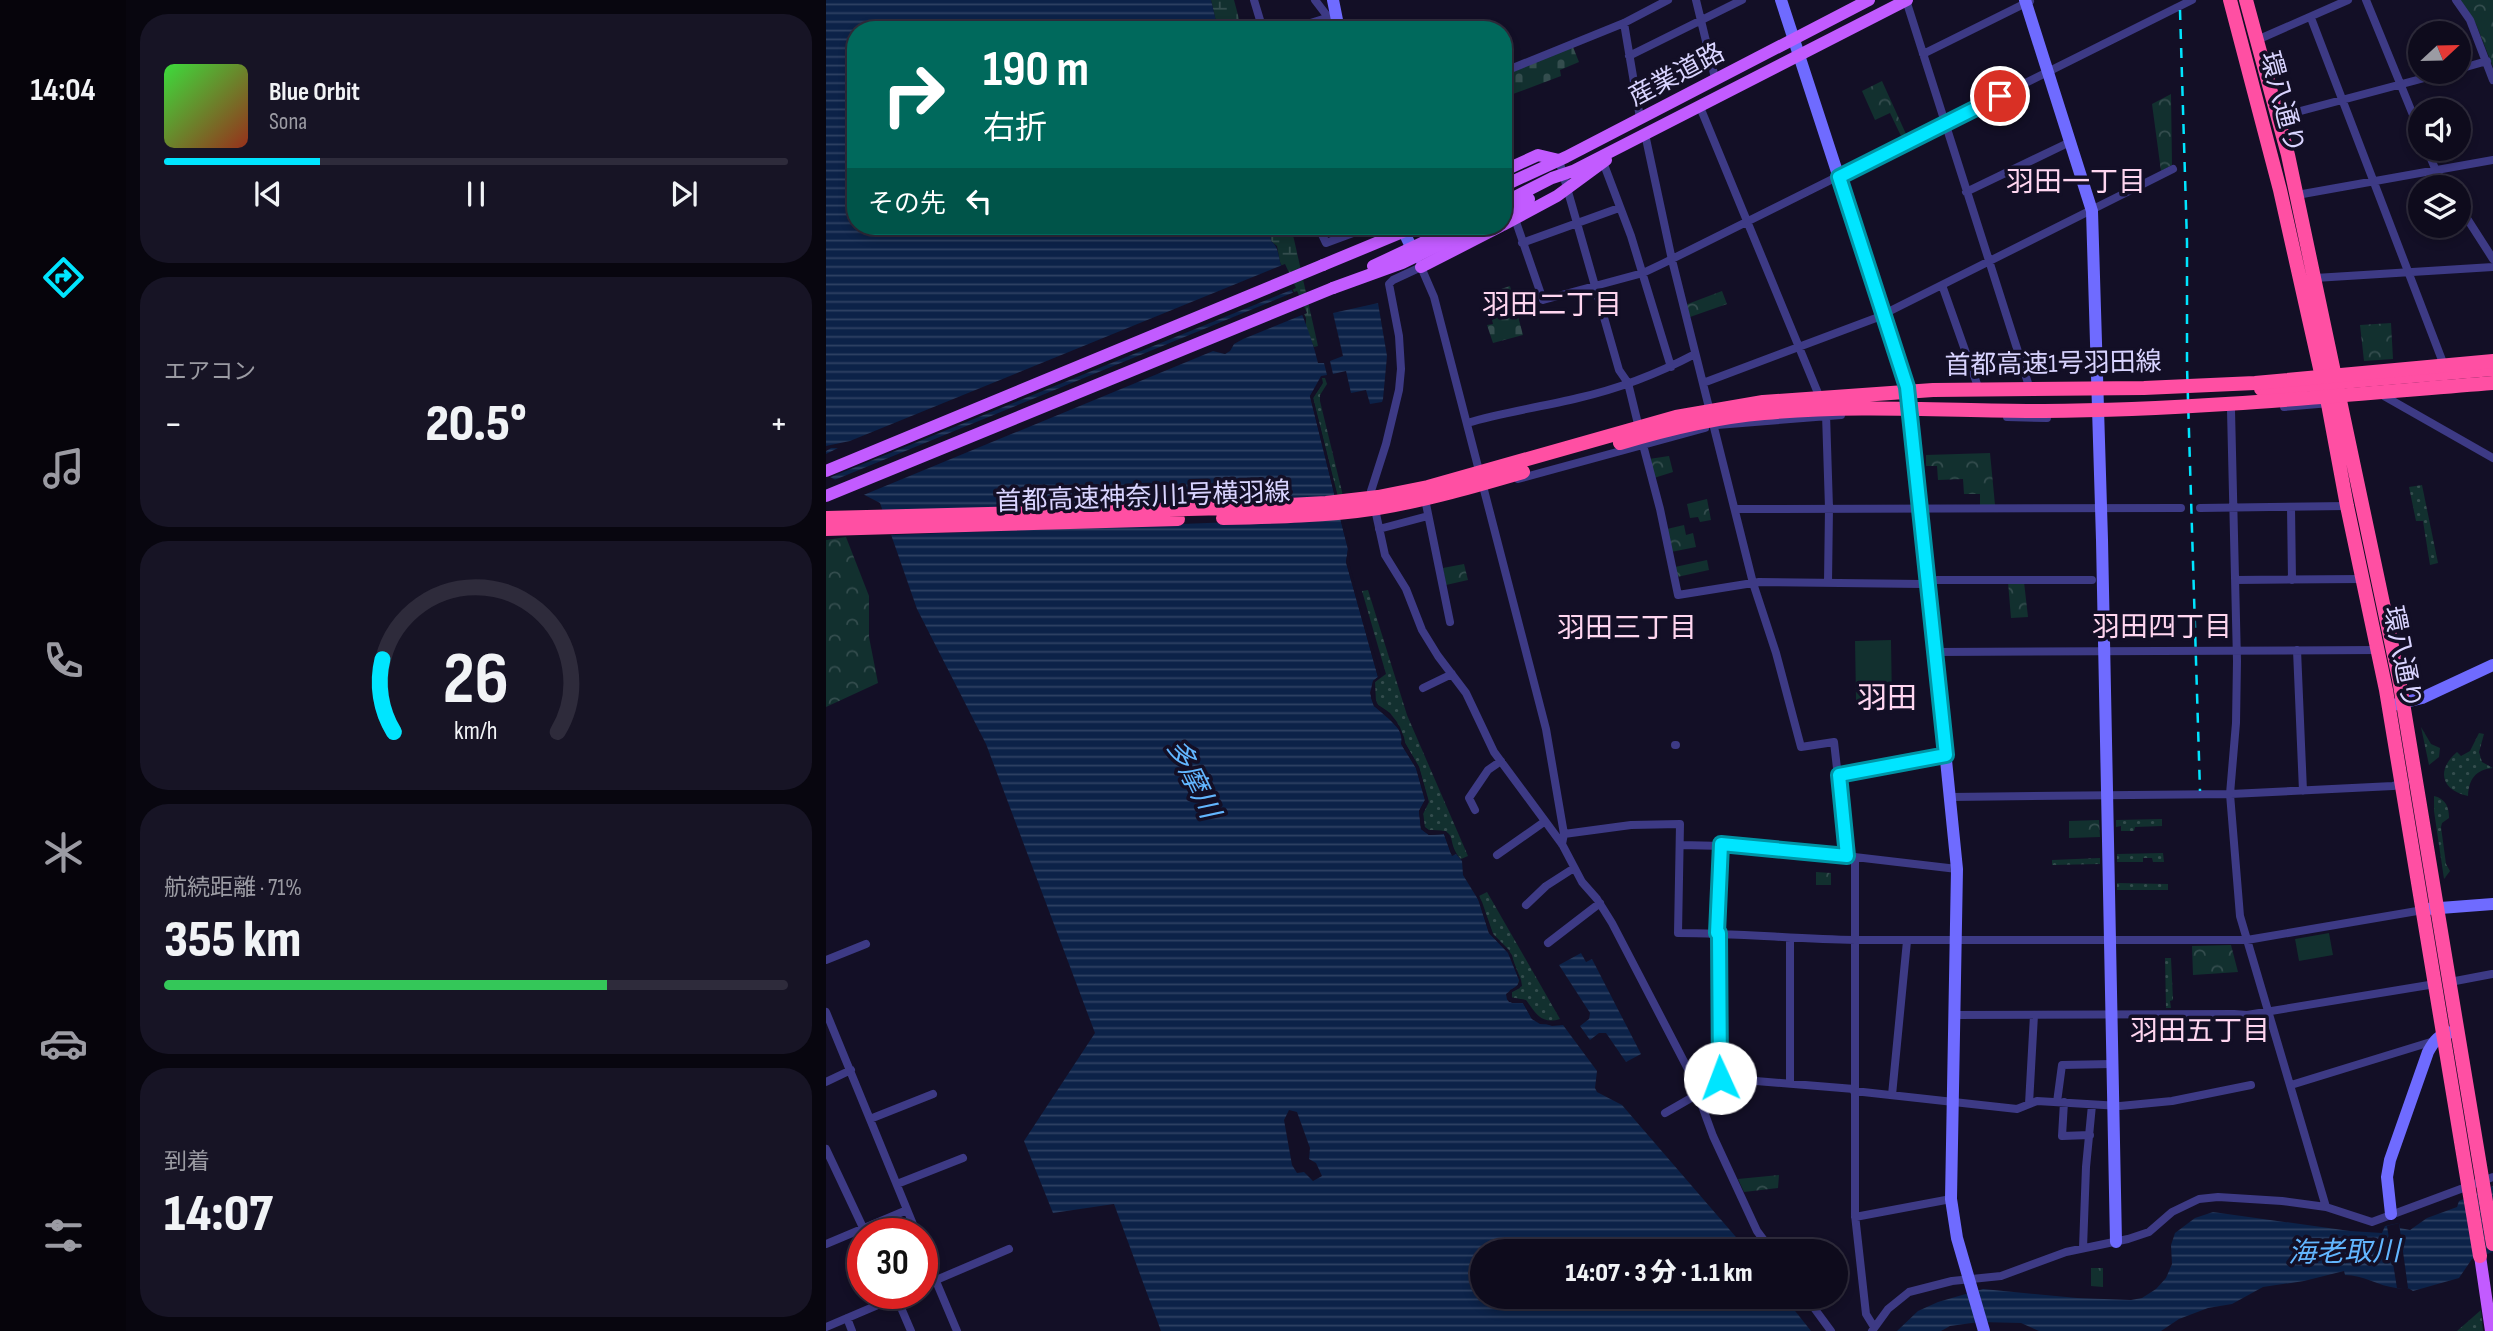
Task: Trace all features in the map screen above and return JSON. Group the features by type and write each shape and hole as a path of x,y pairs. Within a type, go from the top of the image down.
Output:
{"highway":[{"name":"環八通り","path":"2230,0 2331,387 2396,704 2402,784 2430,909"},
{"name":"環八通り","path":"2246,0 2278,117 2315,278 2347,506 2362,579 2378,650 2414,771 2430,909 2442,983 2445,1035 2493,1244"},
{"name":"首都高速1号羽田線","path":"1457,485 1676,417 1720,408 1814,397 1933,390 2144,388 2227,384 2493,362"},
{"path":"2331,387 2493,369"},
{"path":"1934,407 2256,393 2493,376"},
{"name":"首都高速1号羽田線","path":"1457,485 1721,418 1816,409 1934,407 2043,411 2155,408 2256,403 2493,384"},
{"path":"1933,390 2044,396 2256,393"},
{"name":"首都高速神奈川1号横羽線","path":"826,518 1281,506 1367,499 1457,485"},
{"name":"首都高速神奈川1号横羽線","path":"826,529 1327,514 1392,505 1457,485"},
{"path":"826,536 882,527"},
{"name":"環八通り","path":"2480,1185 2480,1256"}],"main road":[{"name":"産業道路","path":"1512,182 1869,0"},
{"name":"産業道路","path":"1512,198 1700,107 1907,0"},
{"path":"1512,218 1568,189 1618,148"},
{"path":"1512,167 1538,155 1559,160"},
{"name":"産業道路","path":"1512,216 1564,175"},
{"path":"826,471 1395,235"},
{"path":"1333,288 1352,276 1439,235"},
{"path":"826,496 1333,288 1411,260 1461,235"},
{"path":"1421,267 1480,235"},
{"name":"環八通り","path":"2480,1256 2491,1331"}],"street":[{"path":"1254,0 1260,21"},
{"path":"1315,0 1334,21"},
{"path":"1332,16 1333,0"},
{"path":"1512,68 1624,23 1668,0"},
{"path":"1696,0 1716,78"},
{"path":"1629,56 1742,0"},
{"path":"1781,0 1907,387 1911,413 1957,869 1951,1199 1957,1238 1984,1331"},
{"path":"1907,0 2028,383"},
{"path":"1512,229 1522,243 1543,300 1643,273 2192,0"},
{"path":"2257,40 2348,0"},
{"path":"2366,0 2408,102"},
{"path":"2456,0 2470,20 2493,80"},
{"path":"1923,54 2027,1 2092,211 2099,416 2116,1242"},
{"path":"1322,21 1332,16"},
{"path":"2311,18 2442,360"},
{"path":"1624,23 1640,118"},
{"path":"2471,66 2487,61"},
{"path":"2278,117 2408,82"},
{"path":"1700,107 1828,416 1828,582"},
{"path":"1645,134 1672,260 1753,583 1776,653 1801,747 1834,742 1851,856 1855,940 1855,1217 1866,1314 1873,1329 1891,1306 1907,1293 1931,1285 2001,1276 2083,1248 2149,1232 2172,1212 2199,1199 2218,1197 2326,1207 2372,1222 2391,1219 2480,1185"},
{"path":"1966,192 2070,142"},
{"path":"1559,160 1619,370 1628,383 1660,509 1678,595 1753,583 2092,580"},
{"path":"2297,195 2493,160"},
{"path":"2432,161 2439,175"},
{"path":"1603,162 1643,273 1671,367"},
{"path":"1703,383 1884,314 2173,169"},
{"path":"1522,243 1619,208"},
{"path":"2471,225 2493,259"},
{"path":"1322,235 1326,243 1348,235"},
{"path":"1405,235 1434,297 1546,729 1563,834 1562,844"},
{"path":"1421,267 1392,280 1389,284 1399,336 1401,369 1399,390 1372,493 1385,555 1406,589 1422,630 1466,693 1482,729 1501,761 1562,844 1582,882 1600,903 1690,1073 1713,1136 1763,1239"},
{"path":"2315,278 2493,267"},
{"path":"1942,285 1977,384"},
{"path":"1467,423 1508,411 1578,398 1628,383 1671,367 1695,354"},
{"path":"1376,516 1714,426 1828,416 1911,413 2027,418 2231,410 2442,360 2493,355"},
{"path":"1372,493 1709,407 1907,387 2176,382"},
{"path":"2197,383 2331,387 2384,396 2493,384"},
{"path":"2384,396 2493,458"},
{"path":"2231,410 2237,651 2236,723 2230,794 2240,916 2326,1207"},
{"path":"1426,504 1450,622"},
{"path":"2200,508 2347,506"},
{"path":"2291,507 2292,580"},
{"path":"1736,509 2181,508"},
{"path":"1379,529 1428,516"},
{"path":"2235,580 2362,579"},
{"path":"2297,650 2303,791"},
{"path":"1936,652 2378,650"},
{"path":"2396,704 2431,695 2493,666"},
{"path":"1423,688 1452,674"},
{"path":"1839,775 1946,755"},
{"path":"1475,810 1469,798 1488,770 1501,761"},
{"path":"1950,797 2106,797 2303,791 2402,784 2411,779 2414,771"},
{"path":"1497,855 1544,822"},
{"path":"1563,834 1631,825 1680,824 1678,933 1907,941 2247,940 2430,909 2493,904"},
{"path":"1680,845 1721,844 1957,869"},
{"path":"1721,844 1718,933 1720,1078 1953,1100 2017,1109 2037,1101 2113,1107 2172,1101 2251,1085"},
{"path":"1526,905 1546,886 1574,867"},
{"path":"1548,943 1600,903"},
{"path":"1790,939 1790,1083"},
{"path":"1892,1095 1907,941"},
{"path":"826,960 866,944"},
{"path":"1955,1016 2247,1015 2492,974"},
{"path":"826,1012 910,1218"},
{"path":"2029,1104 2034,1015"},
{"path":"2291,1085 2445,1035"},
{"path":"2391,1219 2387,1177 2389,1160 2445,1035"},
{"path":"2090,1135 2062,1136 2058,1081 2062,1065 2112,1064"},
{"path":"826,1082 850,1070"},
{"path":"1690,1073 1719,1070"},
{"path":"870,1119 933,1094"},
{"path":"1665,1113 1698,1094"},
{"path":"2083,1248 2092,1105"},
{"path":"827,1153 859,1218"},
{"path":"897,1184 963,1158"},
{"path":"1855,1217 1951,1199"},
{"path":"891,1218 907,1210"},
{"path":"826,1244 847,1237"},
{"path":"938,1279 1009,1249"},
{"path":"938,1290 957,1331"},
{"path":"826,1327 867,1309"},
{"path":"902,1309 911,1331"},
{"path":"1815,1309 1831,1331"},
{"path":"847,1318 852,1331"}],"green space":[{"path":"1211,0 1234,0 1240,21 1216,21"},
{"path":"2460,0 2493,0 2493,67 2476,24"},
{"path":"1573,47 1579,62 1560,70 1561,76 1513,94 1512,72"},
{"path":"1882,81 1906,134 1901,136 1890,113 1875,120 1862,91"},
{"path":"2171,94 2172,165 2161,171 2152,104"},
{"path":"1270,235 1293,235 1318,346 1314,347 1306,329 1306,318 1280,262 1277,246 1271,241"},
{"path":"1510,286 1523,335 1493,343 1487,325 1493,324 1492,320 1495,318 1493,310 1486,307 1483,295"},
{"path":"1722,291 1727,304 1690,317 1685,305"},
{"path":"2391,323 2393,359 2364,361 2360,325"},
{"path":"1322,378 1325,378 1327,384 1320,395 1320,401 1345,504 1340,505 1313,398 1323,383"},
{"path":"1990,453 1995,505 1980,505 1980,494 1964,494 1963,479 1938,480 1937,466 1926,466 1926,455"},
{"path":"1669,456 1673,472 1654,478 1649,459"},
{"path":"2422,485 2438,563 2430,565 2423,521 2416,521 2409,487"},
{"path":"1707,499 1711,520 1700,522 1698,517 1690,518 1687,504"},
{"path":"1684,525 1686,535 1693,533 1696,547 1671,552 1667,529"},
{"path":"846,537 869,596 869,637 878,683 826,707 826,540"},
{"path":"1707,560 1709,570 1677,577 1675,567"},
{"path":"1464,564 1468,580 1446,585 1443,568"},
{"path":"2008,582 2024,582 2028,617 2011,618"},
{"path":"1368,590 1407,715 1468,856 1461,859 1449,834 1425,827 1423,814 1429,802 1419,767 1397,722 1376,701 1375,682 1386,674 1362,591"},
{"path":"1891,640 1892,700 1856,700 1855,641"},
{"path":"2421,727 2431,744 2440,748 2439,757 2429,765"},
{"path":"2479,733 2484,734 2479,752 2482,762 2493,768 2474,776 2468,796 2447,784 2444,772 2457,752 2461,756 2470,751"},
{"path":"2434,796 2444,801 2449,814 2441,827 2446,864 2450,871 2444,879 2434,811"},
{"path":"2162,819 2162,826 2135,827 2134,831 2121,831 2121,826 2116,827 2116,820"},
{"path":"2099,820 2100,837 2069,838 2069,821"},
{"path":"2163,853 2164,862 2143,858 2143,862 2117,862 2117,854"},
{"path":"2100,858 2100,864 2052,865 2052,860"},
{"path":"1816,872 1831,873 1831,885 1816,885"},
{"path":"2117,883 2168,884 2168,890 2117,890"},
{"path":"1487,892 1560,1019 1544,1019 1526,1000 1512,998 1512,992 1520,988 1512,955 1493,934 1479,896"},
{"path":"2329,933 2333,955 2299,961 2295,939"},
{"path":"2231,945 2238,972 2193,975 2192,946"},
{"path":"2165,958 2171,958 2171,1008 2166,1008"},
{"path":"1779,1175 1778,1188 1744,1192 1738,1179"},
{"path":"2091,1268 2103,1268 2103,1287 2091,1286"},
{"path":"2481,1310 2483,1331 2457,1331"}],"water":[{"name":"多摩川","path":"826,0 1211,0 1216,21 847,21 847,235 1270,235 1318,363 1324,363 1327,375 1321,376 1310,396 1348,549 1346,562 1378,677 1373,681 1370,693 1374,706 1400,731 1403,747 1416,768 1425,800 1419,811 1421,829 1429,835 1444,834 1451,854 1456,854 1462,861 1463,875 1479,901 1489,933 1509,953 1519,980 1517,987 1510,990 1507,999 1509,1002 1523,1003 1532,1019 1552,1026 1563,1025 1597,1071 1597,1092 1622,1105 1738,1239 1470,1239 1470,1309 1794,1309 1811,1331 1161,1331 1114,1204 1053,1213 1024,1141 1095,1033 986,744 917,609 880,503 826,475","holes":["1289,1110 1297,1112 1310,1148 1309,1159 1316,1163 1322,1176 1313,1181 1304,1172 1297,1173 1292,1165 1284,1120"]},
{"path":"1378,303 1387,356 1382,402 1370,404 1366,390 1351,393 1346,371 1333,374 1330,361 1343,356 1333,313"},
{"path":"1581,953 1586,962 1592,959 1641,1054 1626,1062 1606,1033 1599,1033 1590,1040 1580,1026 1589,1019 1590,1013 1559,965"},
{"name":"海老取川","path":"2493,1186 2493,1252 2472,1259 2459,1278 2413,1291 2345,1275 2344,1271 2263,1287 2232,1304 2208,1308 2179,1319 2161,1331 2039,1331 2021,1323 1979,1322 1950,1326 1941,1331 1897,1331 1918,1311 1938,1302 1983,1289 2077,1298 2142,1298 2166,1278 2172,1264 2171,1245 2175,1233 2195,1218 2213,1212 2382,1233 2385,1226 2399,1223 2400,1228 2410,1230 2427,1218 2457,1207 2459,1201"}],"pier":[{"path":"1285,264 1296,288 826,479 826,454 838,448 826,451 826,446 850,441"},
{"path":"1297,291 1307,313 1243,339 1225,354 1213,351 861,496 832,481"},
{"path":"1321,380 1322,384 1313,398 1350,548 1349,562 1381,676 1375,682 1374,697 1378,705 1387,711 1400,727 1405,743 1419,767 1428,800 1423,812 1424,827 1429,831 1446,831 1456,854 1452,856 1444,834 1429,835 1421,829 1419,811 1425,800 1416,768 1401,744 1402,737 1397,726 1374,706 1371,698 1373,681 1378,677 1346,562 1348,549 1340,518 888,535 880,512 1256,503 1335,497 1310,396"},
{"path":"1477,896 1482,902 1493,934 1509,950 1521,980 1522,986 1512,992 1510,997 1525,1000 1537,1019 1561,1022 1563,1025 1540,1024 1532,1019 1523,1003 1512,1003 1507,999 1506,994 1519,984 1519,980 1508,953 1489,933"},
{"path":"2399,1223 2408,1288 2397,1288 2387,1226"}],"railway":[{"path":"2180,10 2187,242 2187,367 2200,791"}],"district":[{"name":"羽田一丁目","path":"2076,181"},
{"name":"羽田二丁目","path":"1552,304"},
{"name":"羽田四丁目","path":"2162,626"},
{"name":"羽田三丁目","path":"1627,627"},
{"name":"羽田","path":"1887,698"},
{"name":"羽田五丁目","path":"2200,1030"}],"route":[{"path":"1720,1078 1717,933 1721,844 1847,856 1839,775 1946,755 1907,387 1839,177 2000,96"}]}
